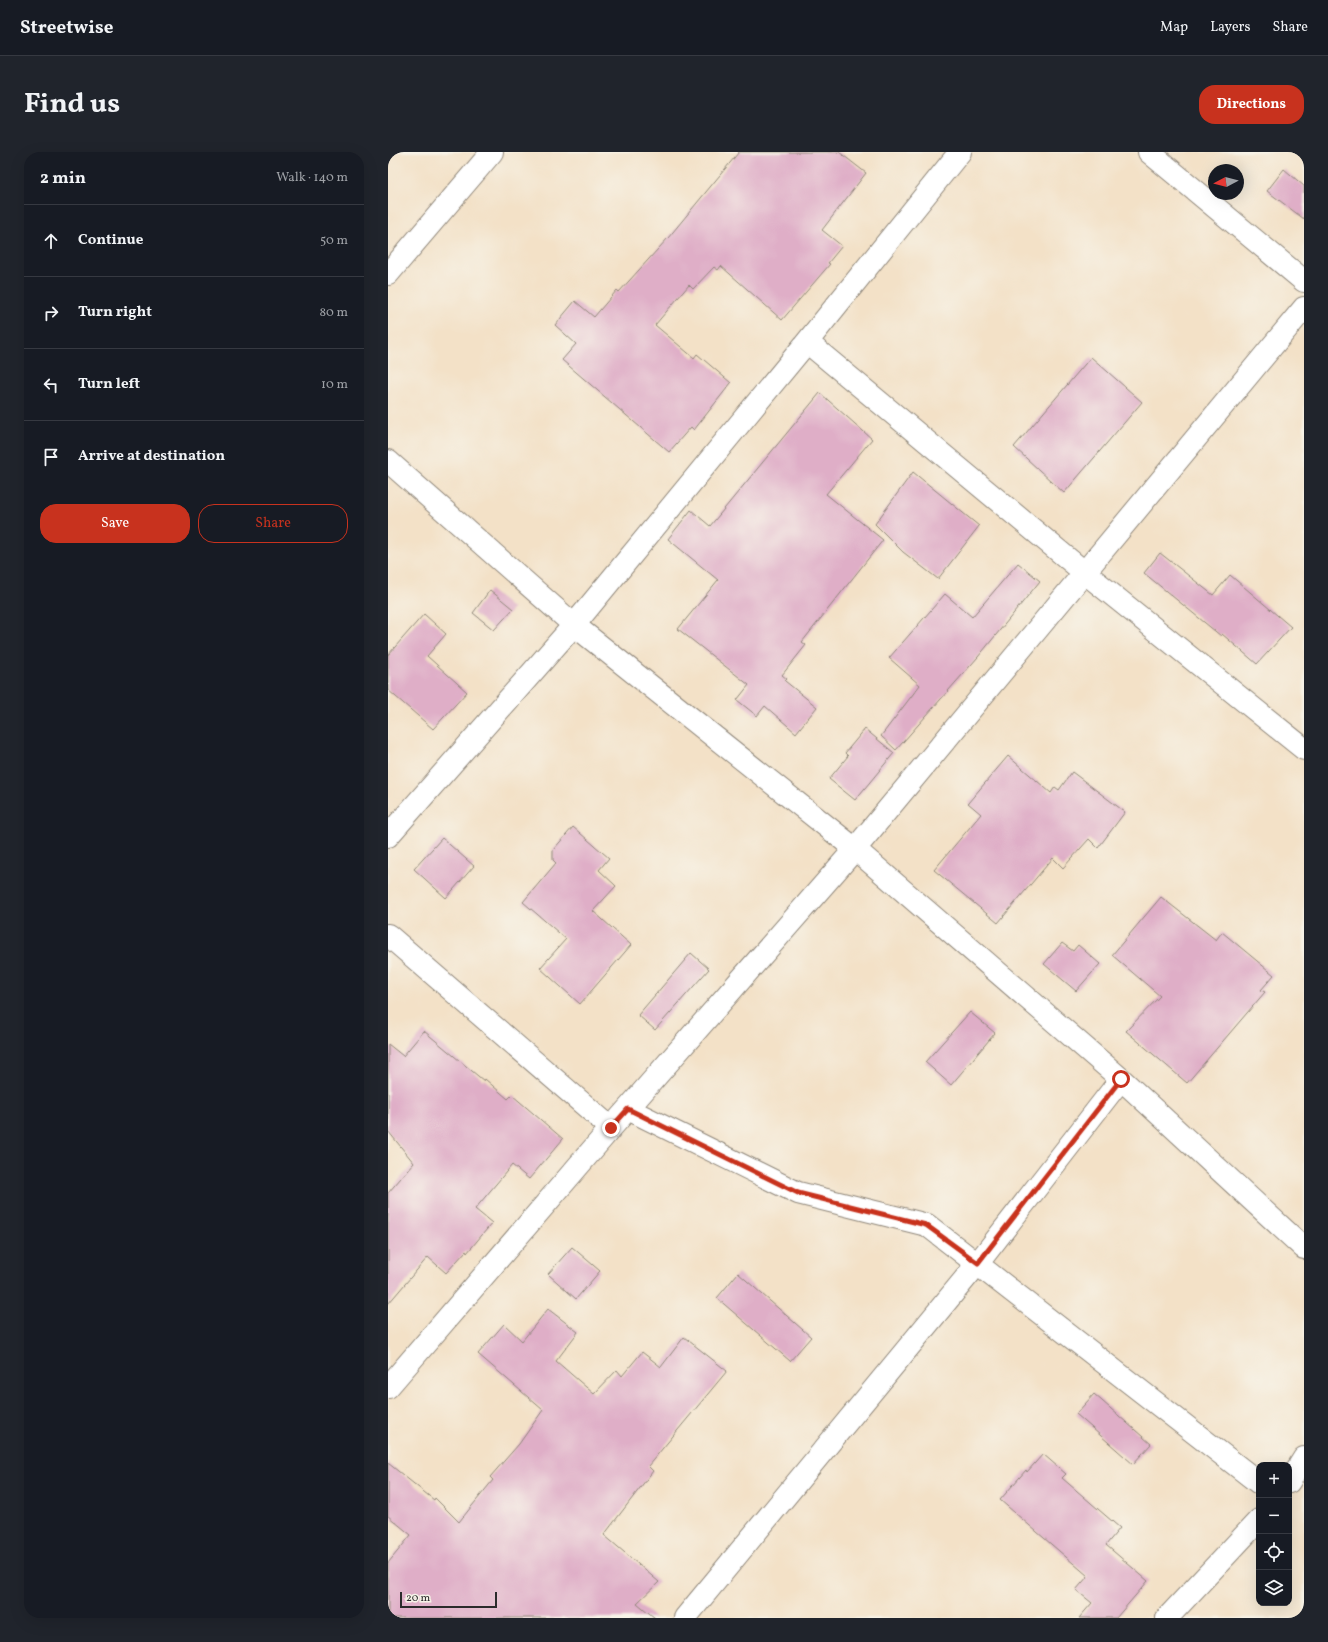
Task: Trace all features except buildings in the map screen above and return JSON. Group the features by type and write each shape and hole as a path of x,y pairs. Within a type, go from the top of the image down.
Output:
{"street":[{"path":"388,274 492,152"},
{"path":"388,836 574,624 807,342 960,152"},
{"path":"1149,152 1304,281"},
{"path":"388,1387 611,1128 855,849 1304,308"},
{"path":"807,342 1084,572 1304,749"},
{"path":"388,461 574,624 855,849 1121,1079 1304,1248"},
{"path":"388,935 611,1128"},
{"path":"685,1618 978,1263 1121,1079"},
{"path":"628,1109 798,1193 926,1225 978,1263 1256,1481"},
{"path":"1292,1477 1304,1458"},
{"path":"1167,1618 1256,1523"}],"route":[{"path":"611,1128 628,1109 798,1193 926,1225 978,1263 1121,1079"}]}
